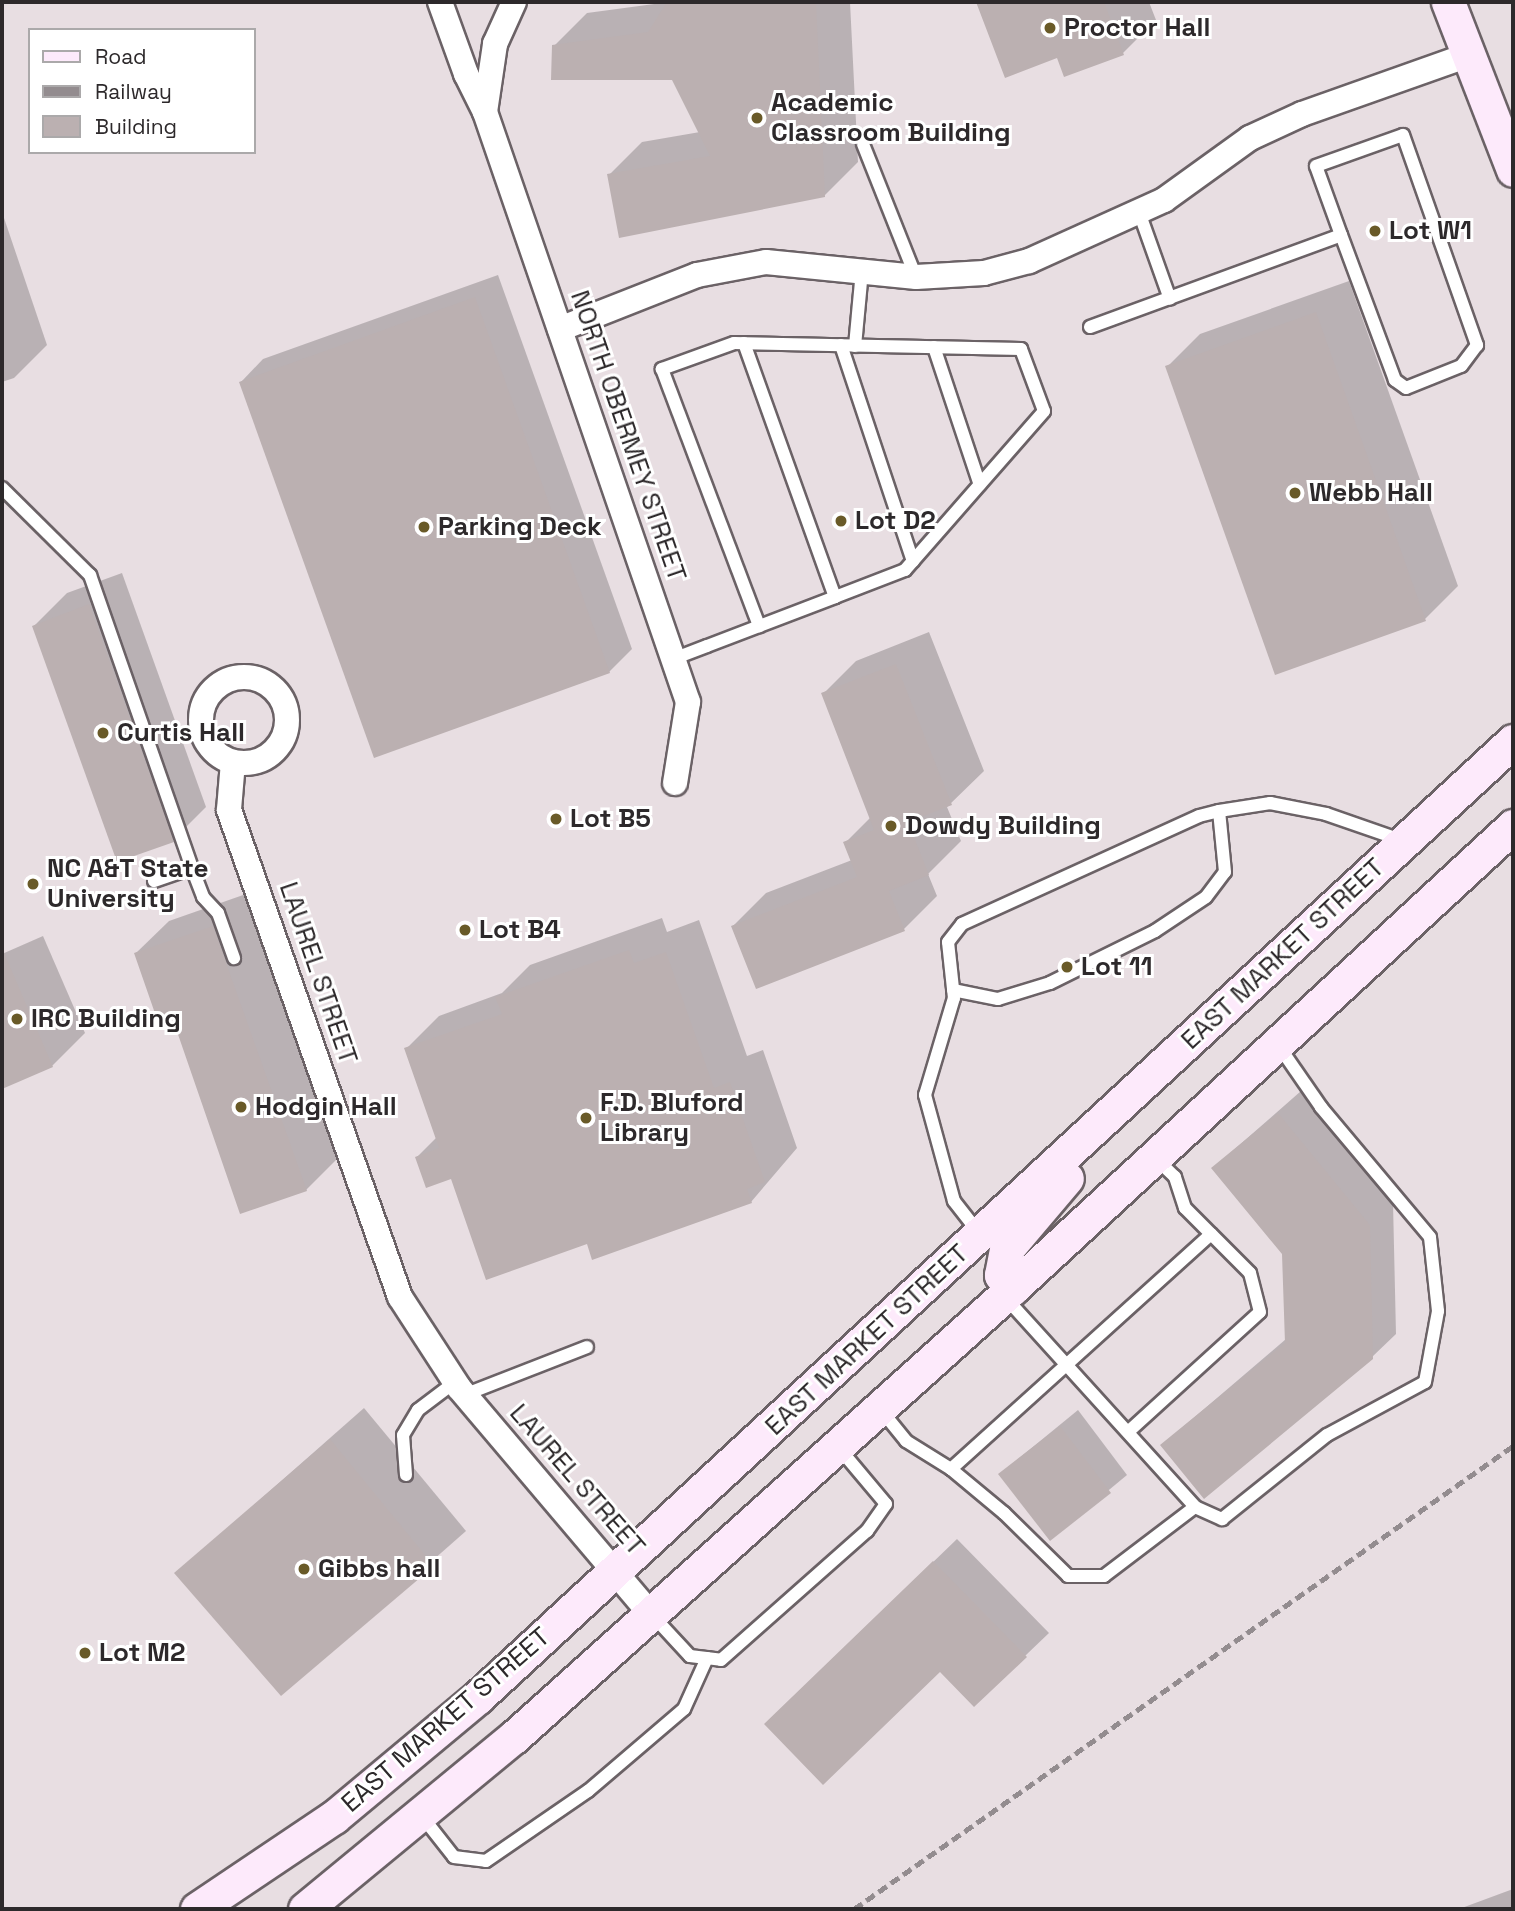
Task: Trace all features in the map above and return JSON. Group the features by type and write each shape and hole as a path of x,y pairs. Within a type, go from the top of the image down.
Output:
{"main road":[{"path":"1448,2 1511,156"},
{"name":"EAST MARKET STREET","path":"197,1909 334,1816 478,1697 1513,741"},
{"name":"EAST MARKET STREET","path":"305,1909 514,1737 649,1612 1008,1293 1513,826"},
{"path":"1008,1293 1001,1275 1006,1250 1148,1079"}],"street":[{"name":"NORTH OBERMEY STREET","path":"440,2 466,74 485,112 688,702 675,783"},
{"name":"NORTH OBERMEY STREET","path":"485,112 495,44 514,2"},
{"path":"559,329 697,275 766,262 916,276 984,273 1029,261 1164,200 1250,138 1302,114 1469,55"},
{"name":"LAUREL STREET","path":"233,762 229,810 400,1297 460,1388 649,1612"}],"lane":[{"path":"1403,135 1477,345 1461,366 1406,388 1395,380 1341,235 1316,166 1403,135"},
{"path":"863,144 916,276"},
{"path":"1139,212 1170,299"},
{"path":"1090,327 1341,235"},
{"path":"855,345 862,271"},
{"path":"673,659 760,626 905,570 1044,411 1021,349 744,343 662,369 760,626"},
{"path":"744,343 835,597"},
{"path":"841,345 913,561"},
{"path":"934,347 980,485"},
{"path":"2,488 90,575 192,868 203,897 218,912 234,958"},
{"path":"980,1235 954,1201 925,1095 953,990 948,942 962,924 1199,816 1219,811 1270,803 1326,814 1404,842"},
{"path":"953,990 998,999 1050,983 1155,931 1206,897 1224,872 1219,811"},
{"path":"154,881 192,868"},
{"path":"1008,1293 1066,1364 1195,1507 1222,1518 1327,1435 1425,1382 1438,1311 1430,1237 1321,1107 1278,1044"},
{"path":"1128,1433 1260,1312 1250,1273 1185,1208 1175,1177 1154,1157"},
{"path":"951,1469 1211,1234"},
{"path":"406,1475 403,1435 418,1410 460,1388 587,1347"},
{"path":"879,1407 906,1441 951,1469 1068,1576 1104,1576 1195,1507"},
{"path":"649,1612 690,1656 721,1660 867,1531 886,1504 836,1445"},
{"path":"421,1815 454,1857 486,1861 588,1791 684,1709 707,1658"}],"building":[{"name":"Academic Classroom Building","path":"667,2 816,2 825,197 619,238 607,174 710,156 672,80 551,80 552,45 648,32"},
{"name":"Proctor Hall","path":"976,2 1104,2 1124,55 1064,77 1057,58 1005,78"},
{"name":"Parking Deck","path":"475,297 610,673 374,758 239,382"},
{"name":"Webb Hall","path":"1316,312 1426,621 1275,675 1165,366"},
{"name":"Curtis Hall","path":"89,604 174,842 117,862 32,626"},
{"name":"Dowdy Building","path":"896,664 952,805 908,822 929,875 889,891 905,931 756,989 731,926 857,877 843,842 874,830 821,693"},
{"name":"Hodgin Hall","path":"213,926 307,1191 240,1214 172,1017 158,1022 134,953"},
{"name":"IRC Building","path":"2,948 53,1067 2,1089"},
{"name":"F.D. Bluford Library","path":"629,950 634,963 666,952 714,1088 730,1082 765,1182 747,1189 752,1203 592,1260 587,1244 486,1280 451,1179 426,1188 415,1157 439,1148 404,1048 502,1014 495,997"},
{"path":"1278,1113 1370,1225 1373,1359 1204,1499 1160,1445 1285,1343 1282,1254 1211,1168"},
{"path":"1060,1426 1111,1493 1050,1541 998,1474"},
{"name":"Gibbs hall","path":"330,1439 434,1566 281,1696 174,1573"},
{"path":"933,1561 1027,1657 974,1707 940,1672 823,1785 764,1724"}],"railway":[{"path":"854,1909 1513,1446"}],"place":[{"name":"Proctor Hall","path":"1050,28"},
{"name":"Academic Classroom Building","path":"757,118"},
{"name":"Lot W1","path":"1375,231"},
{"name":"Webb Hall","path":"1295,493"},
{"name":"Lot D2","path":"841,521"},
{"name":"Parking Deck","path":"424,527"},
{"name":"Curtis Hall","path":"103,733"},
{"name":"Lot B5","path":"556,819"},
{"name":"Dowdy Building","path":"891,826"},
{"name":"NC A&T State University","path":"33,884"},
{"name":"Lot B4","path":"465,930"},
{"name":"Lot 11","path":"1067,967"},
{"name":"IRC Building","path":"17,1019"},
{"name":"Hodgin Hall","path":"241,1107"},
{"name":"F.D. Bluford Library","path":"586,1118"},
{"name":"Gibbs hall","path":"304,1569"},
{"name":"Lot M2","path":"85,1653"}]}
